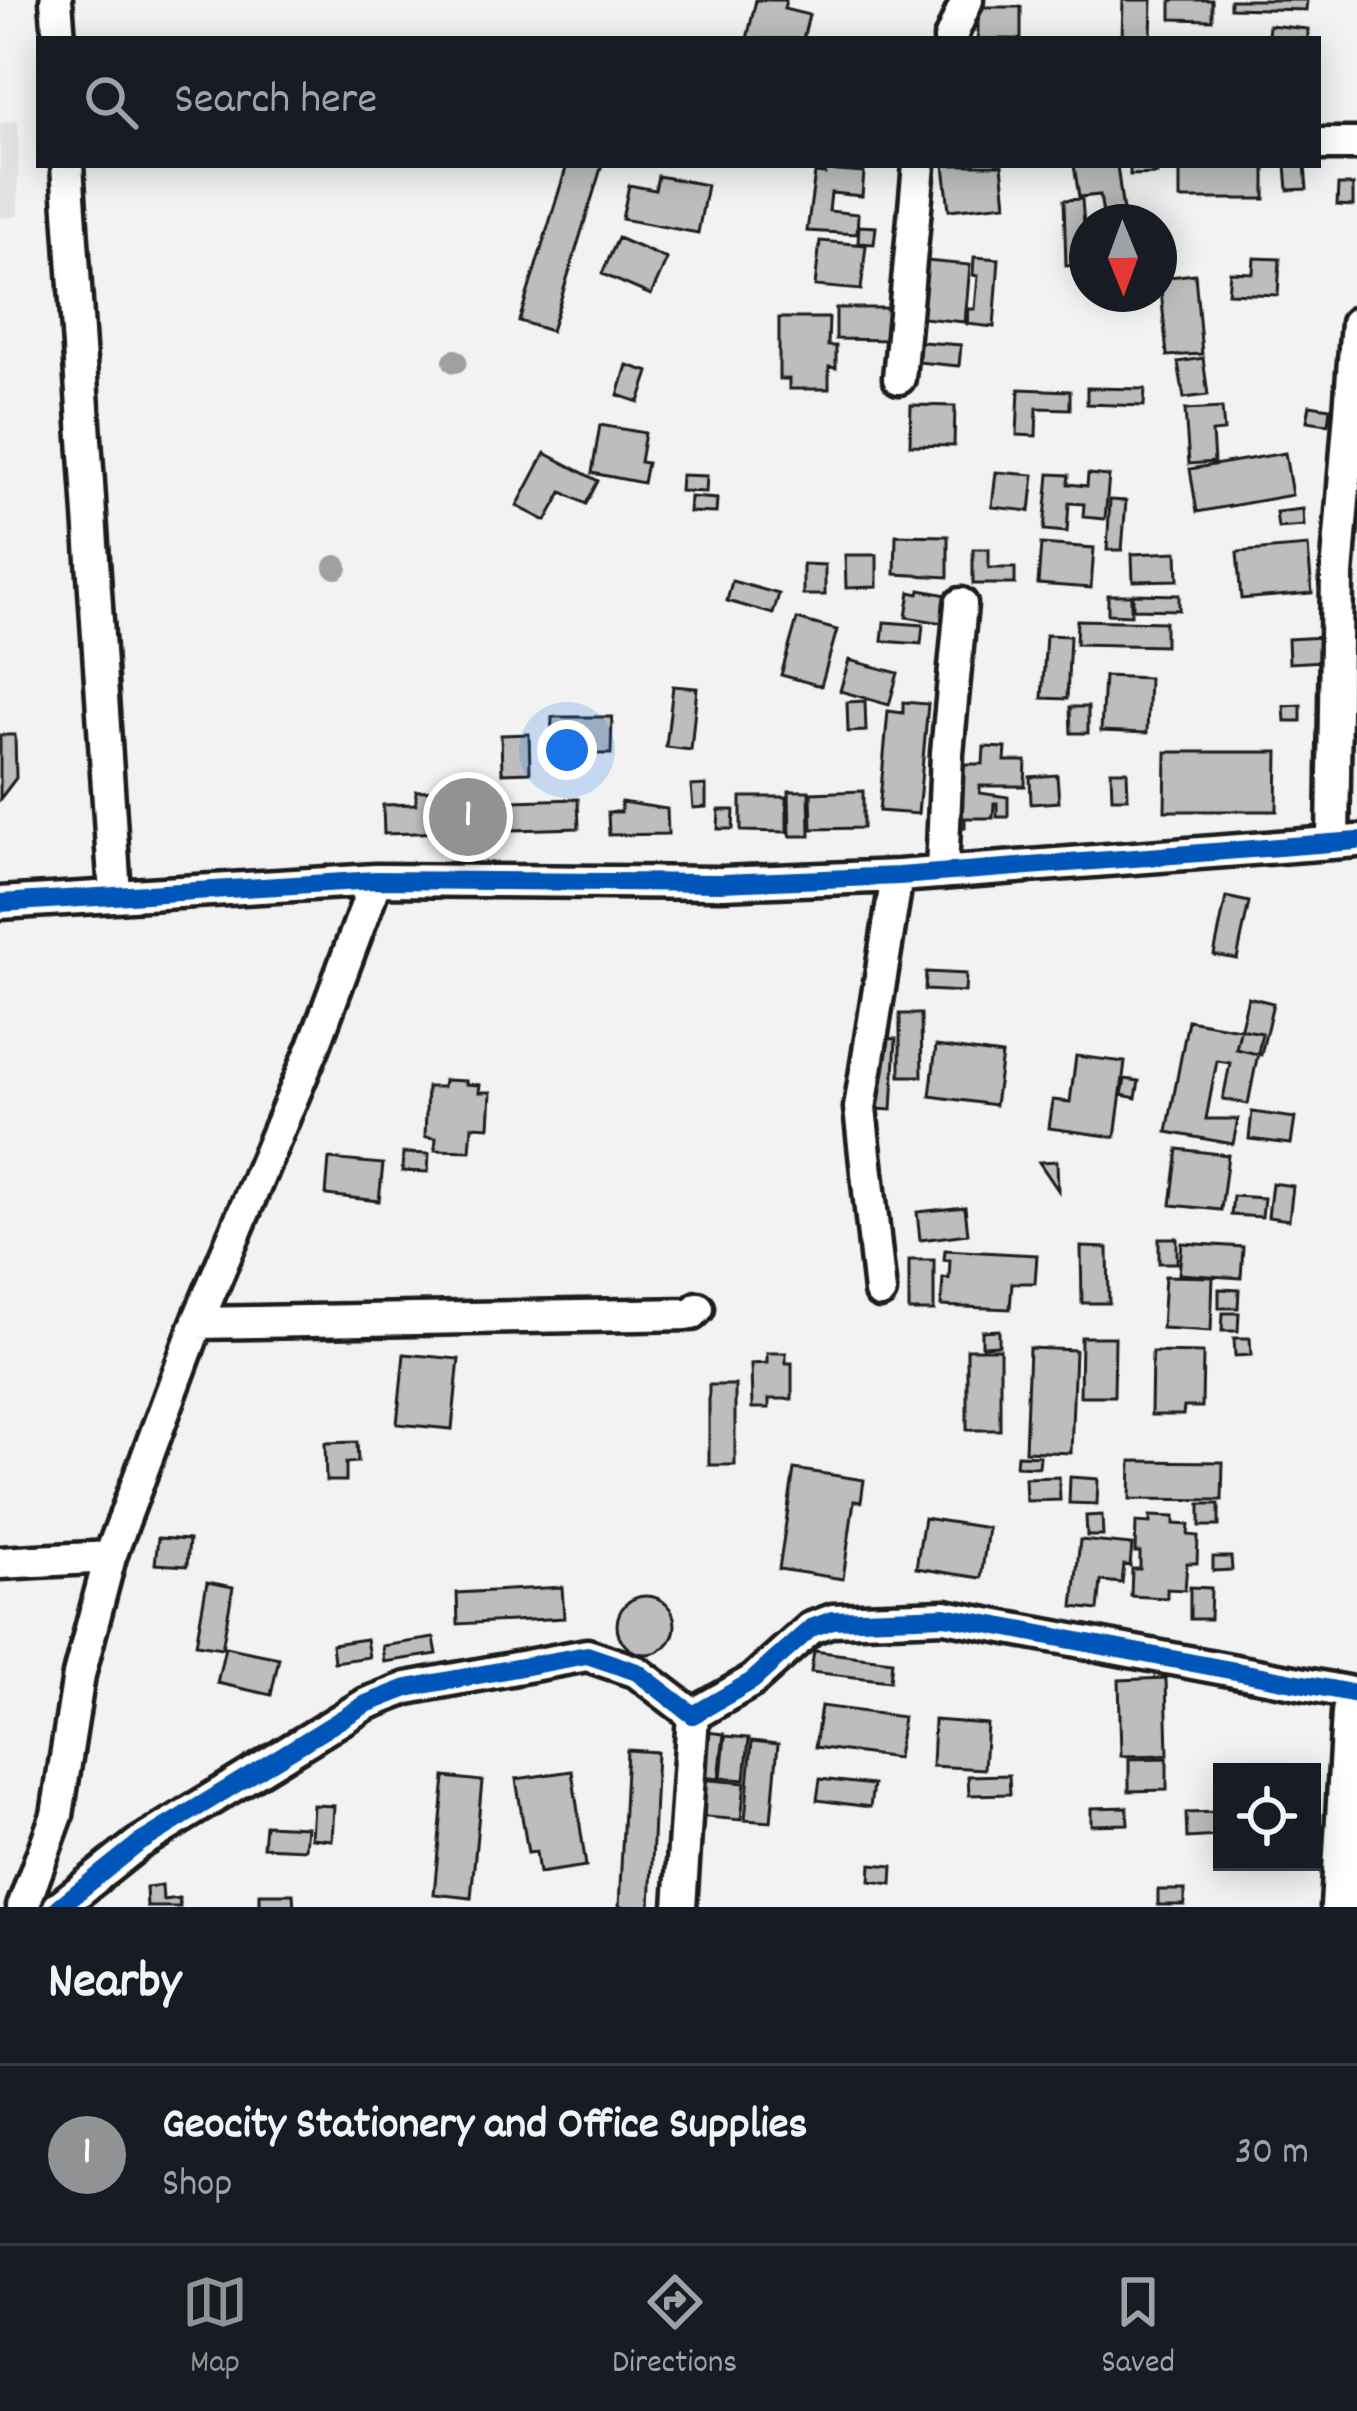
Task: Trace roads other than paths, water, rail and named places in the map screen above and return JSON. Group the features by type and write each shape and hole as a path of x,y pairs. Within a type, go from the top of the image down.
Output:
{"highway":[{"path":"1346,1907 1357,1713"}],"street":[{"path":"56,0 59,36"},
{"path":"951,36 968,0"},
{"path":"1321,145 1357,144"},
{"path":"67,168 115,894"},
{"path":"899,378 919,168"},
{"path":"0,903 376,880 722,883 898,876 1345,841 1337,575 1357,323"},
{"path":"942,873 946,753 962,604"},
{"path":"880,1292 860,1108 898,876"},
{"path":"23,1907 57,1815 79,1676 110,1557 197,1323 314,1046 376,880"},
{"path":"197,1323 692,1314 698,1308"},
{"path":"0,1563 110,1557"},
{"path":"693,1715 752,1681 811,1628 833,1620 945,1616 1357,1694"},
{"path":"59,1907 138,1844 330,1724 407,1688 587,1655 637,1672 693,1715"},
{"path":"680,1907 693,1715"}],"place":[{"name":"Geocity Stationery and Office Supplies","path":"468,817"}]}
